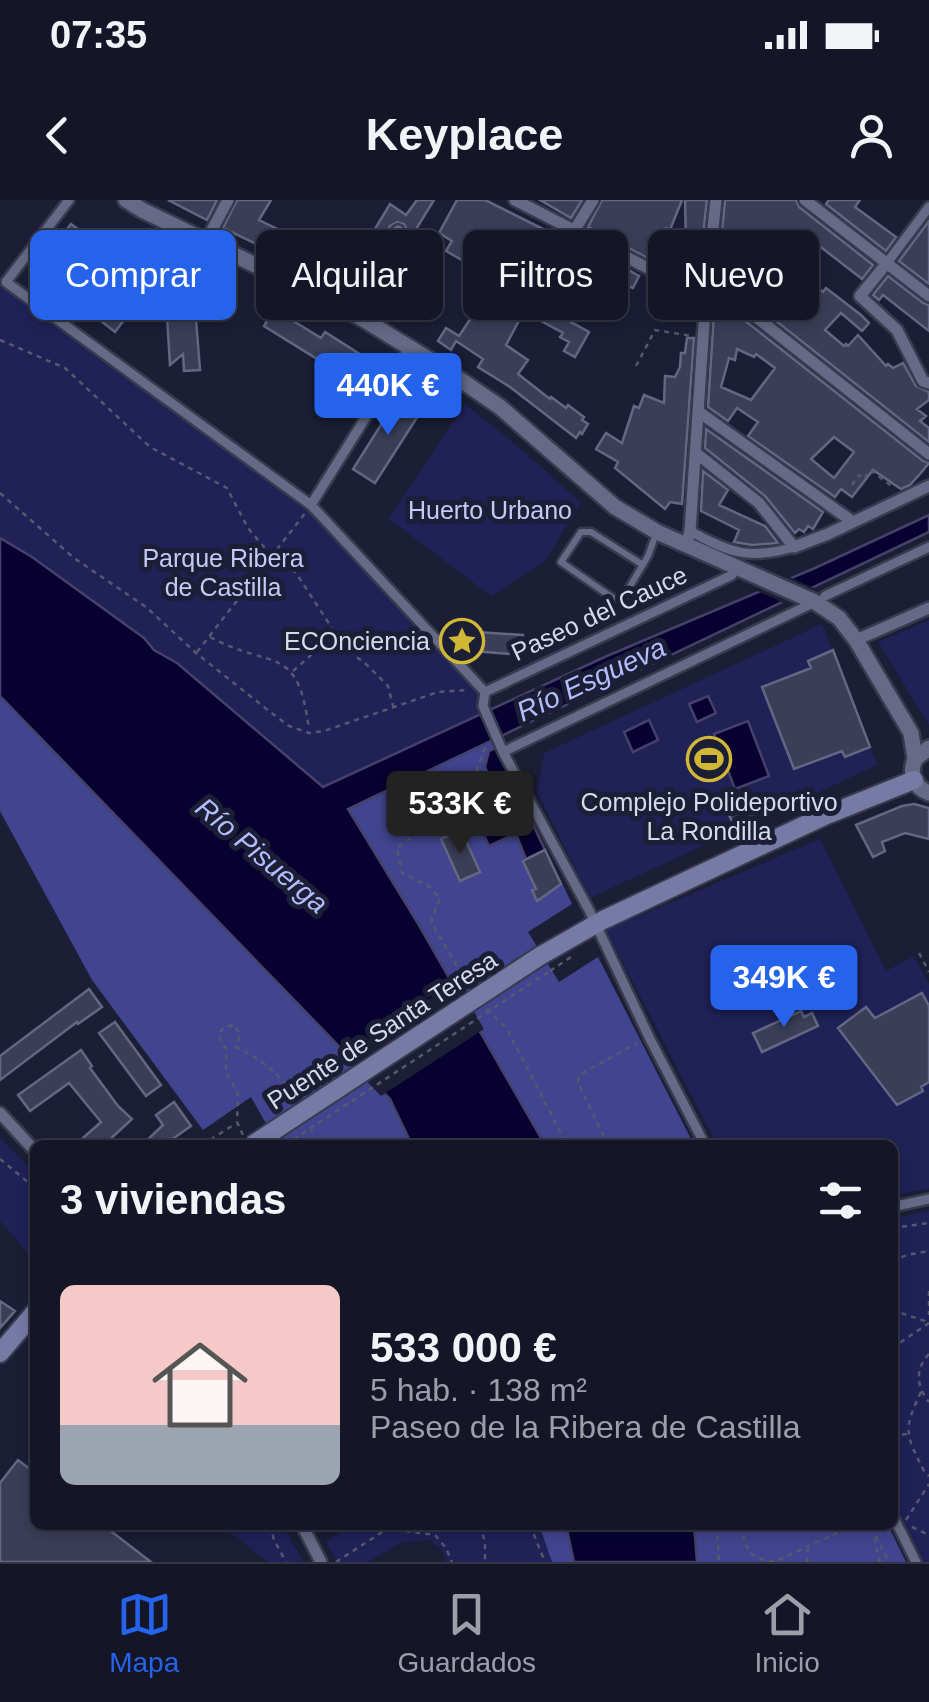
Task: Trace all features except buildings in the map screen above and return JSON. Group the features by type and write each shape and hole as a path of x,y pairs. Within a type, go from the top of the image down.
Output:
{"main road":[{"name":"Puente de Santa Teresa","path":"258,1140 545,964 595,923 822,817 921,777"},
{"path":"0,1353 30,1318"}],"street":[{"path":"69,200 3,280 311,505 484,692 483,706 500,746 595,923 703,1140"},
{"path":"126,200 185,230"},
{"path":"212,230 228,200"},
{"path":"515,200 572,230"},
{"path":"575,230 592,200"},
{"path":"713,230 716,200"},
{"path":"805,200 929,296"},
{"path":"926,382 897,330 860,296 929,207"},
{"path":"363,320 500,407 615,507 657,532 704,538 747,554 768,554 854,522 929,486"},
{"path":"688,538 705,320"},
{"path":"761,320 929,454"},
{"path":"311,505 409,348"},
{"path":"699,412 854,522"},
{"path":"696,453 759,503 794,547"},
{"path":"688,538 760,579 820,599 856,640 911,733 929,748 915,758"},
{"path":"500,746 929,548"},
{"name":"Paseo del Cauce","path":"484,692 732,575"},
{"path":"856,640 929,608"},
{"path":"911,733 915,758 912,775 921,777 920,789 929,793"},
{"path":"0,1113 30,1146"},
{"path":"898,1205 929,1199"},
{"path":"898,1526 916,1562"},
{"path":"305,1530 321,1562"}],"lane":[{"path":"642,566 591,532 580,532 560,562 620,603 642,566 657,532"}],"path":[{"path":"636,366 654,330 704,338"},
{"path":"0,340 65,368 150,447 227,488 248,528 296,574 345,648 388,686 393,708"},
{"path":"852,485 859,475 864,478 870,470 906,497"},
{"path":"0,493 74,558 146,606 196,653 289,726 309,733 324,732 438,692 484,692"},
{"path":"196,653 311,505"},
{"path":"292,672 310,656 330,627"},
{"path":"209,636 234,650 281,662 292,672 298,678 305,701 309,733"},
{"path":"471,988 430,922 440,898 427,885 402,872 397,848 430,823 473,780 485,748 500,746"},
{"path":"919,953 929,972"},
{"path":"924,961 929,958"},
{"path":"293,1140 545,964"},
{"path":"480,1003 507,1029 564,1140"},
{"path":"247,1140 237,1122 238,1094 226,1072 226,1048 219,1034 224,1027 234,1025 240,1034 236,1048 259,1058 282,1078 301,1105"},
{"path":"606,1140 578,1083 579,1075 649,1037"},
{"path":"311,1119 313,1140"},
{"path":"210,1140 237,1122"},
{"path":"0,1158 30,1184"},
{"path":"898,1227 929,1223"},
{"path":"898,1259 929,1250"},
{"path":"929,1291 929,1315"},
{"path":"898,1312 929,1322"},
{"path":"898,1344 929,1322"},
{"path":"929,1354 918,1374 929,1402"},
{"path":"922,1392 908,1420 908,1440 929,1476"},
{"path":"898,1435 908,1434"},
{"path":"904,1523 929,1484"},
{"path":"271,1530 286,1562"},
{"path":"336,1562 384,1530"},
{"path":"410,1530 436,1535 452,1562"},
{"path":"481,1530 485,1562"},
{"path":"532,1530 545,1562"},
{"path":"716,1530 719,1562"},
{"path":"743,1530 751,1554 763,1561 843,1530"},
{"path":"873,1530 880,1562"},
{"path":"873,1530 889,1562"},
{"path":"806,1562 808,1546"}],"green space":[{"name":"Parque Ribera de Castilla","path":"0,283 30,305 30,320 50,320 307,508 476,688 482,714 323,787 177,663 0,538"},
{"name":"Huerto Urbano","path":"465,404 581,503 544,562 491,596 389,519"},
{"path":"929,620 929,725 878,642"},
{"name":"Complejo Polideportivo La Rondilla","path":"822,624 877,765 590,898 537,792 544,753"},
{"path":"820,839 886,971 914,956 929,984 929,1188 898,1195 898,1140 714,1140 606,930"},
{"path":"0,1137 30,1169 30,1255 0,1221"},
{"path":"929,1210 929,1562 924,1562 898,1510 898,1218"},
{"path":"227,1530 286,1530 303,1562 268,1562"},
{"path":"345,1530 541,1530 552,1562 446,1562 442,1549 429,1540 400,1543 368,1562 337,1562 326,1542"}],"shaded area":[{"path":"0,696 390,1099 410,1140 275,1140 251,1097 203,1130 92,980 0,811"},
{"path":"493,740 572,904 528,932 559,982 598,957 691,1140 542,1140 347,809"},
{"path":"541,1530 567,1530 574,1562 552,1562"},
{"path":"694,1530 890,1530 906,1562 697,1562"}],"water":[{"path":"929,515 929,532 348,809 542,1140 410,1140 390,1099 0,696 0,538 177,663 323,787 607,656"},
{"path":"708,696 716,713 697,722 689,704"},
{"path":"649,720 658,740 633,752 624,732"},
{"path":"748,721 769,776 735,789 714,734"},
{"path":"496,748 545,850 526,859 517,836 489,846 467,796 484,788 492,806 501,802 485,767 489,751"},
{"path":"567,1530 694,1530 697,1562 574,1562"}],"pier":[{"path":"785,575 818,590 788,605 753,589"},
{"path":"456,981 484,1029 381,1096 342,1056"}],"place":[{"name":"ECOnciencia","path":"462,641"},
{"name":"Complejo Polideportivo La Rondilla","path":"709,759"}],"water label":[{"name":"Río Esgueva","path":"591,679"},
{"name":"Río Pisuerga","path":"262,855"}]}
